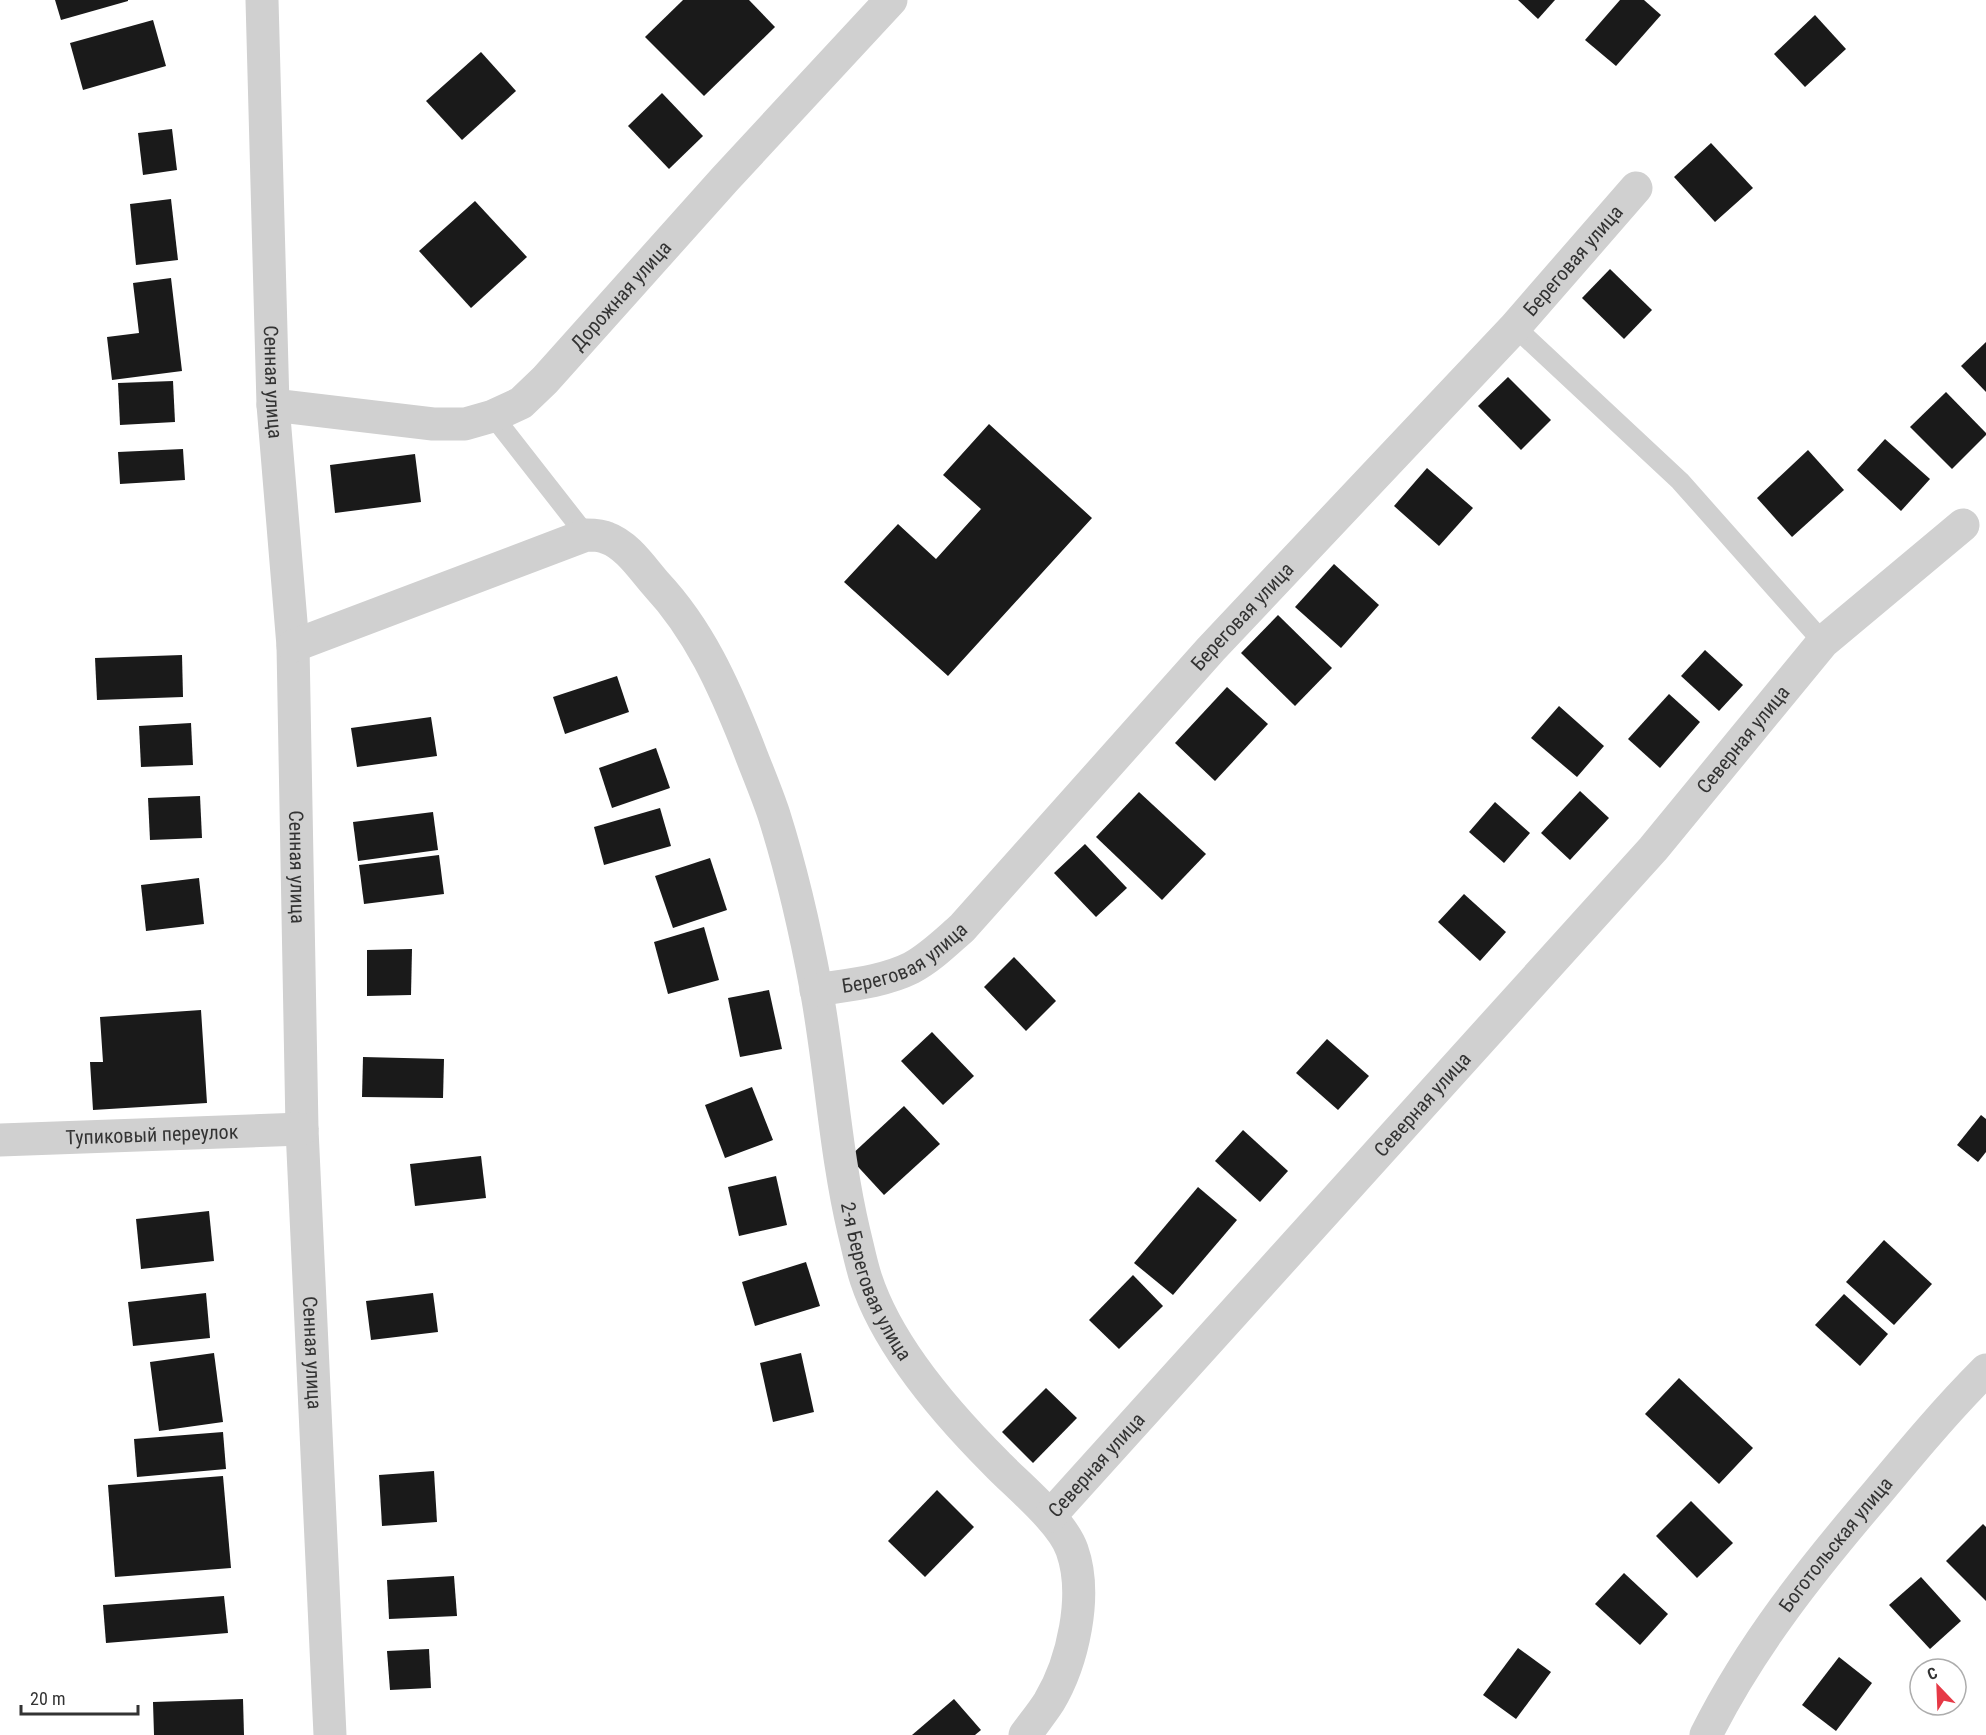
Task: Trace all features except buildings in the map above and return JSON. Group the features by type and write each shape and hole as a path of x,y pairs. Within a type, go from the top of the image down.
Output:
{"street":[{"name":"Сенная улица","path":"262,0 273,405 293,646 302,1129 330,1735"},
{"name":"Дорожная улица","path":"273,405 433,424 465,424 493,416 521,403 546,380 724,179 891,0"},
{"name":"Береговая улица","path":"816,990 882,978 910,968 933,954 962,928 1211,649 1515,327 1636,188"},
{"name":"Северная улица","path":"1024,1735 1049,1701 1068,1662 1077,1620 1078,1584 1072,1548 1050,1516 1653,849 1823,642 1963,525"},
{"name":"2-я Береговая улица","path":"586,534 607,538 624,548 674,603 699,639 732,707 772,811 796,892 816,990 853,1229 867,1281 884,1319 942,1406 1050,1516"},
{"path":"293,646 586,534"},
{"name":"Тупиковый переулок","path":"0,1140 302,1129"},
{"name":"Боготольская улица","path":"1706,1735 1749,1657 1821,1559 1954,1401 1986,1370"}],"lane":[{"path":"1515,327 1680,481 1823,642"},
{"path":"493,416 586,534"}]}
